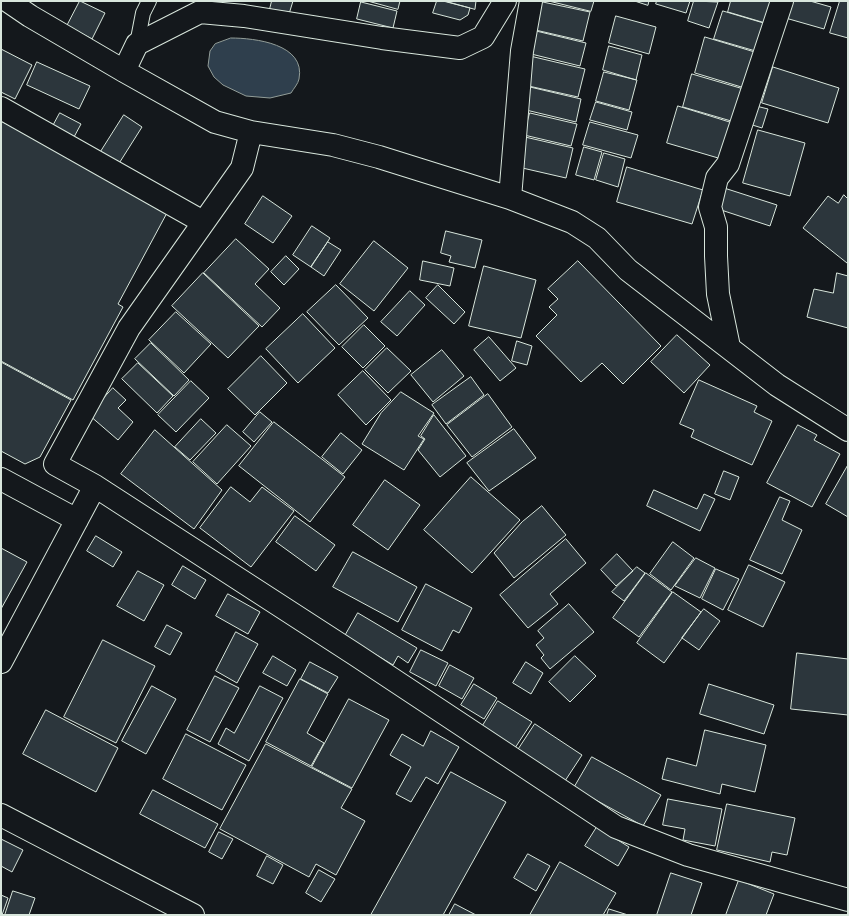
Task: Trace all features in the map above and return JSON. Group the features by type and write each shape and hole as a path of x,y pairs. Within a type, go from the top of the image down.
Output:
{"street":[{"path":"8,1 30,16 124,71 215,122 251,132 333,145 378,157 510,198 572,222 597,238 628,270 777,385 848,430"},
{"path":"124,71 137,44 200,12 244,16 382,38 460,48 483,37 505,1"},
{"path":"510,198 522,51 531,1"},
{"path":"729,347 718,294 716,227 710,207 717,178 728,164 782,1"},
{"path":"1,108 203,222"},
{"path":"251,132 242,168 129,328 55,464 95,486 616,827 688,855 848,900"},
{"path":"1,479 77,520"},
{"path":"1,662 95,486"},
{"path":"1,815 192,915"}],"lane":[{"path":"137,44 143,13 149,1"}],"water":[{"path":"231,38 253,39 277,45 295,58 299,67 299,79 291,93 270,98 246,96 223,85 214,77 208,66 210,51 215,44"}],"building":[{"path":"80,1 105,13 92,39 67,26"},
{"path":"272,1 293,1 289,14 270,9"},
{"path":"368,1 400,1 398,9"},
{"path":"437,1 443,1 470,8 468,15 460,20 433,13"},
{"path":"445,1 476,1 475,9"},
{"path":"538,1 590,12 583,41 531,29"},
{"path":"549,1 594,1 591,11"},
{"path":"635,1 649,1 648,5"},
{"path":"657,1 690,1 686,13 656,4"},
{"path":"694,1 718,2 709,28 688,21"},
{"path":"731,1 779,1 772,25 728,12"},
{"path":"787,1 810,1 831,7 824,29 782,17"},
{"path":"840,1 848,1 848,38 830,33"},
{"path":"361,2 397,11 393,28 357,19"},
{"path":"723,11 767,24 759,52 714,39"},
{"path":"616,16 656,27 649,54 609,43"},
{"path":"532,30 586,43 580,66 527,53"},
{"path":"705,37 758,53 748,89 695,73"},
{"path":"609,46 642,55 636,80 603,70"},
{"path":"1,49 32,65 15,99 1,92"},
{"path":"530,56 585,69 578,97 524,85"},
{"path":"37,62 90,86 79,109 27,85"},
{"path":"773,67 839,88 828,123 762,103"},
{"path":"604,72 637,80 629,110 596,101"},
{"path":"692,74 747,90 738,123 683,107"},
{"path":"530,87 581,99 576,122 526,110"},
{"path":"596,102 632,112 627,130 590,120"},
{"path":"752,105 768,109 762,128 746,123"},
{"path":"678,106 736,124 725,160 667,143"},
{"path":"60,113 81,124 74,137 53,126"},
{"path":"530,113 577,124 571,146 524,135"},
{"path":"124,115 142,127 118,165 100,153"},
{"path":"1,121 168,211 118,304 123,307 73,400 1,361"},
{"path":"590,122 638,135 631,158 583,145"},
{"path":"758,130 805,143 790,196 743,183"},
{"path":"525,137 573,148 566,178 518,167"},
{"path":"584,147 602,152 594,180 576,175"},
{"path":"604,153 625,159 618,187 596,180"},
{"path":"627,167 703,190 692,224 617,202"},
{"path":"721,187 777,205 770,226 715,208"},
{"path":"844,195 848,199 847,263 803,228 828,196 838,203"},
{"path":"263,196 292,216 273,243 245,224"},
{"path":"312,226 330,238 311,267 293,255"},
{"path":"446,231 482,240 475,268 449,262 451,256 441,253"},
{"path":"236,239 269,269 255,284 280,308 262,327 204,273"},
{"path":"374,241 408,268 374,311 340,284"},
{"path":"328,242 341,250 324,276 311,267"},
{"path":"286,256 299,269 284,285 271,272"},
{"path":"423,261 454,268 450,286 420,280"},
{"path":"578,261 661,346 623,384 602,363 581,382 536,336 557,315 549,307 558,299 548,289"},
{"path":"484,266 536,280 521,338 469,326"},
{"path":"203,273 259,326 228,358 172,306"},
{"path":"837,273 848,276 848,328 807,317 814,289 833,293"},
{"path":"336,285 368,318 339,345 307,312"},
{"path":"438,285 465,312 454,324 426,298"},
{"path":"410,291 425,305 397,336 381,322"},
{"path":"176,312 211,344 184,373 149,340"},
{"path":"303,314 335,348 298,383 266,349"},
{"path":"364,325 385,346 363,368 342,347"},
{"path":"677,335 710,365 684,393 651,362"},
{"path":"489,337 516,368 500,381 474,350"},
{"path":"517,341 532,346 527,365 512,361"},
{"path":"151,343 189,380 174,396 135,359"},
{"path":"387,348 411,371 388,393 365,370"},
{"path":"442,350 464,376 433,402 411,375"},
{"path":"261,356 287,383 255,415 228,389"},
{"path":"1,362 71,400 40,457 25,464 1,451"},
{"path":"138,363 173,396 157,413 122,379"},
{"path":"363,371 391,400 366,425 338,395"},
{"path":"471,377 484,395 446,424 432,405"},
{"path":"699,380 757,406 754,412 772,421 752,465 691,437 694,430 680,424"},
{"path":"191,381 209,398 176,432 158,415"},
{"path":"113,388 126,400 118,408 133,422 118,440 89,415"},
{"path":"401,392 434,413 418,436 424,439 404,470 362,444 381,413"},
{"path":"488,394 512,427 472,457 447,425"},
{"path":"260,412 272,422 254,442 243,432"},
{"path":"434,415 466,456 440,477 418,450 425,439 421,436"},
{"path":"201,419 216,433 190,460 175,447"},
{"path":"274,422 345,477 310,522 239,466"},
{"path":"227,425 251,446 217,484 193,462"},
{"path":"798,425 817,435 814,440 840,454 812,507 767,483"},
{"path":"514,429 536,458 489,491 467,463"},
{"path":"155,430 222,490 194,529 121,474"},
{"path":"341,433 362,450 343,474 322,457"},
{"path":"848,465 848,517 826,504"},
{"path":"724,471 739,477 730,500 715,494"},
{"path":"471,477 520,520 472,573 424,530"},
{"path":"385,480 420,505 388,550 353,525"},
{"path":"231,487 250,502 262,487 294,511 251,567 200,528"},
{"path":"654,490 697,509 704,494 715,499 700,531 647,506"},
{"path":"780,497 790,501 782,520 802,530 782,574 750,560"},
{"path":"542,506 566,535 514,578 494,553 522,522"},
{"path":"295,516 335,545 316,571 276,542"},
{"path":"96,536 122,552 113,567 87,551"},
{"path":"566,539 586,563 550,594 558,604 528,628 500,595"},
{"path":"673,542 694,558 671,590 650,574"},
{"path":"1,548 27,562 1,609"},
{"path":"353,552 417,587 398,622 333,587"},
{"path":"617,554 633,571 616,586 601,570"},
{"path":"696,558 715,568 700,598 675,586"},
{"path":"749,565 785,582 763,627 728,610"},
{"path":"183,566 206,580 195,599 172,585"},
{"path":"637,567 645,573 624,601 612,592"},
{"path":"716,569 739,579 723,610 702,599"},
{"path":"138,571 164,585 144,621 117,606"},
{"path":"646,573 672,592 639,637 613,618"},
{"path":"426,584 472,608 459,633 453,630 442,651 402,630"},
{"path":"673,592 701,612 664,663 637,643"},
{"path":"228,594 260,612 248,634 216,616"},
{"path":"569,604 594,632 550,669 541,658 544,655 536,645 544,638 538,631"},
{"path":"704,609 720,621 699,650 682,638"},
{"path":"358,613 417,648 408,663 398,656 393,665 345,636"},
{"path":"167,625 182,633 170,655 155,647"},
{"path":"236,632 258,644 237,683 216,671"},
{"path":"103,640 155,666 116,743 64,717"},
{"path":"421,650 448,663 436,686 410,672"},
{"path":"797,653 848,659 848,715 791,709"},
{"path":"273,656 296,670 287,686 263,673"},
{"path":"575,656 596,676 570,702 549,682"},
{"path":"310,662 338,677 328,693 301,679"},
{"path":"526,662 543,673 531,694 513,683"},
{"path":"450,665 474,678 462,699 439,686"},
{"path":"215,676 239,688 210,742 187,730"},
{"path":"300,679 328,694 307,733 324,743 311,766 266,742"},
{"path":"474,684 497,698 484,719 461,705"},
{"path":"709,684 774,705 764,734 700,714"},
{"path":"152,686 176,699 146,754 122,741"},
{"path":"260,686 283,698 249,761 218,744 226,728 234,733"},
{"path":"349,699 389,720 352,788 312,767"},
{"path":"498,701 532,722 515,748 482,727"},
{"path":"46,710 118,748 96,792 23,754"},
{"path":"535,724 582,755 563,784 516,753"},
{"path":"705,730 766,745 755,792 722,784 720,794 662,779 667,758 696,766"},
{"path":"431,731 459,747 438,784 426,777 411,802 396,794 411,767 390,755 402,734 423,746"},
{"path":"186,734 246,765 222,810 163,779"},
{"path":"266,744 352,789 341,808 365,821 336,875 316,864 309,877 220,829"},
{"path":"592,757 661,795 643,826 574,788"},
{"path":"451,772 506,802 443,915 371,915"},
{"path":"153,790 218,824 205,848 140,814"},
{"path":"668,799 722,809 715,846 683,840 685,829 663,825"},
{"path":"727,804 795,818 787,855 772,852 770,862 717,850"},
{"path":"597,827 629,847 618,866 585,846"},
{"path":"219,832 233,839 222,859 209,852"},
{"path":"1,839 23,850 12,872 1,866"},
{"path":"528,854 550,866 536,891 514,878"},
{"path":"267,856 283,865 273,884 257,876"},
{"path":"560,862 616,893 603,915 530,915"},
{"path":"319,870 335,879 321,902 306,893"},
{"path":"671,873 702,883 691,915 657,915"},
{"path":"739,880 774,894 766,915 726,915"},
{"path":"13,891 35,898 29,915 5,915"},
{"path":"1,895 8,898 2,915 1,915"},
{"path":"455,904 476,915 449,915"},
{"path":"609,909 628,915 607,915"}]}
